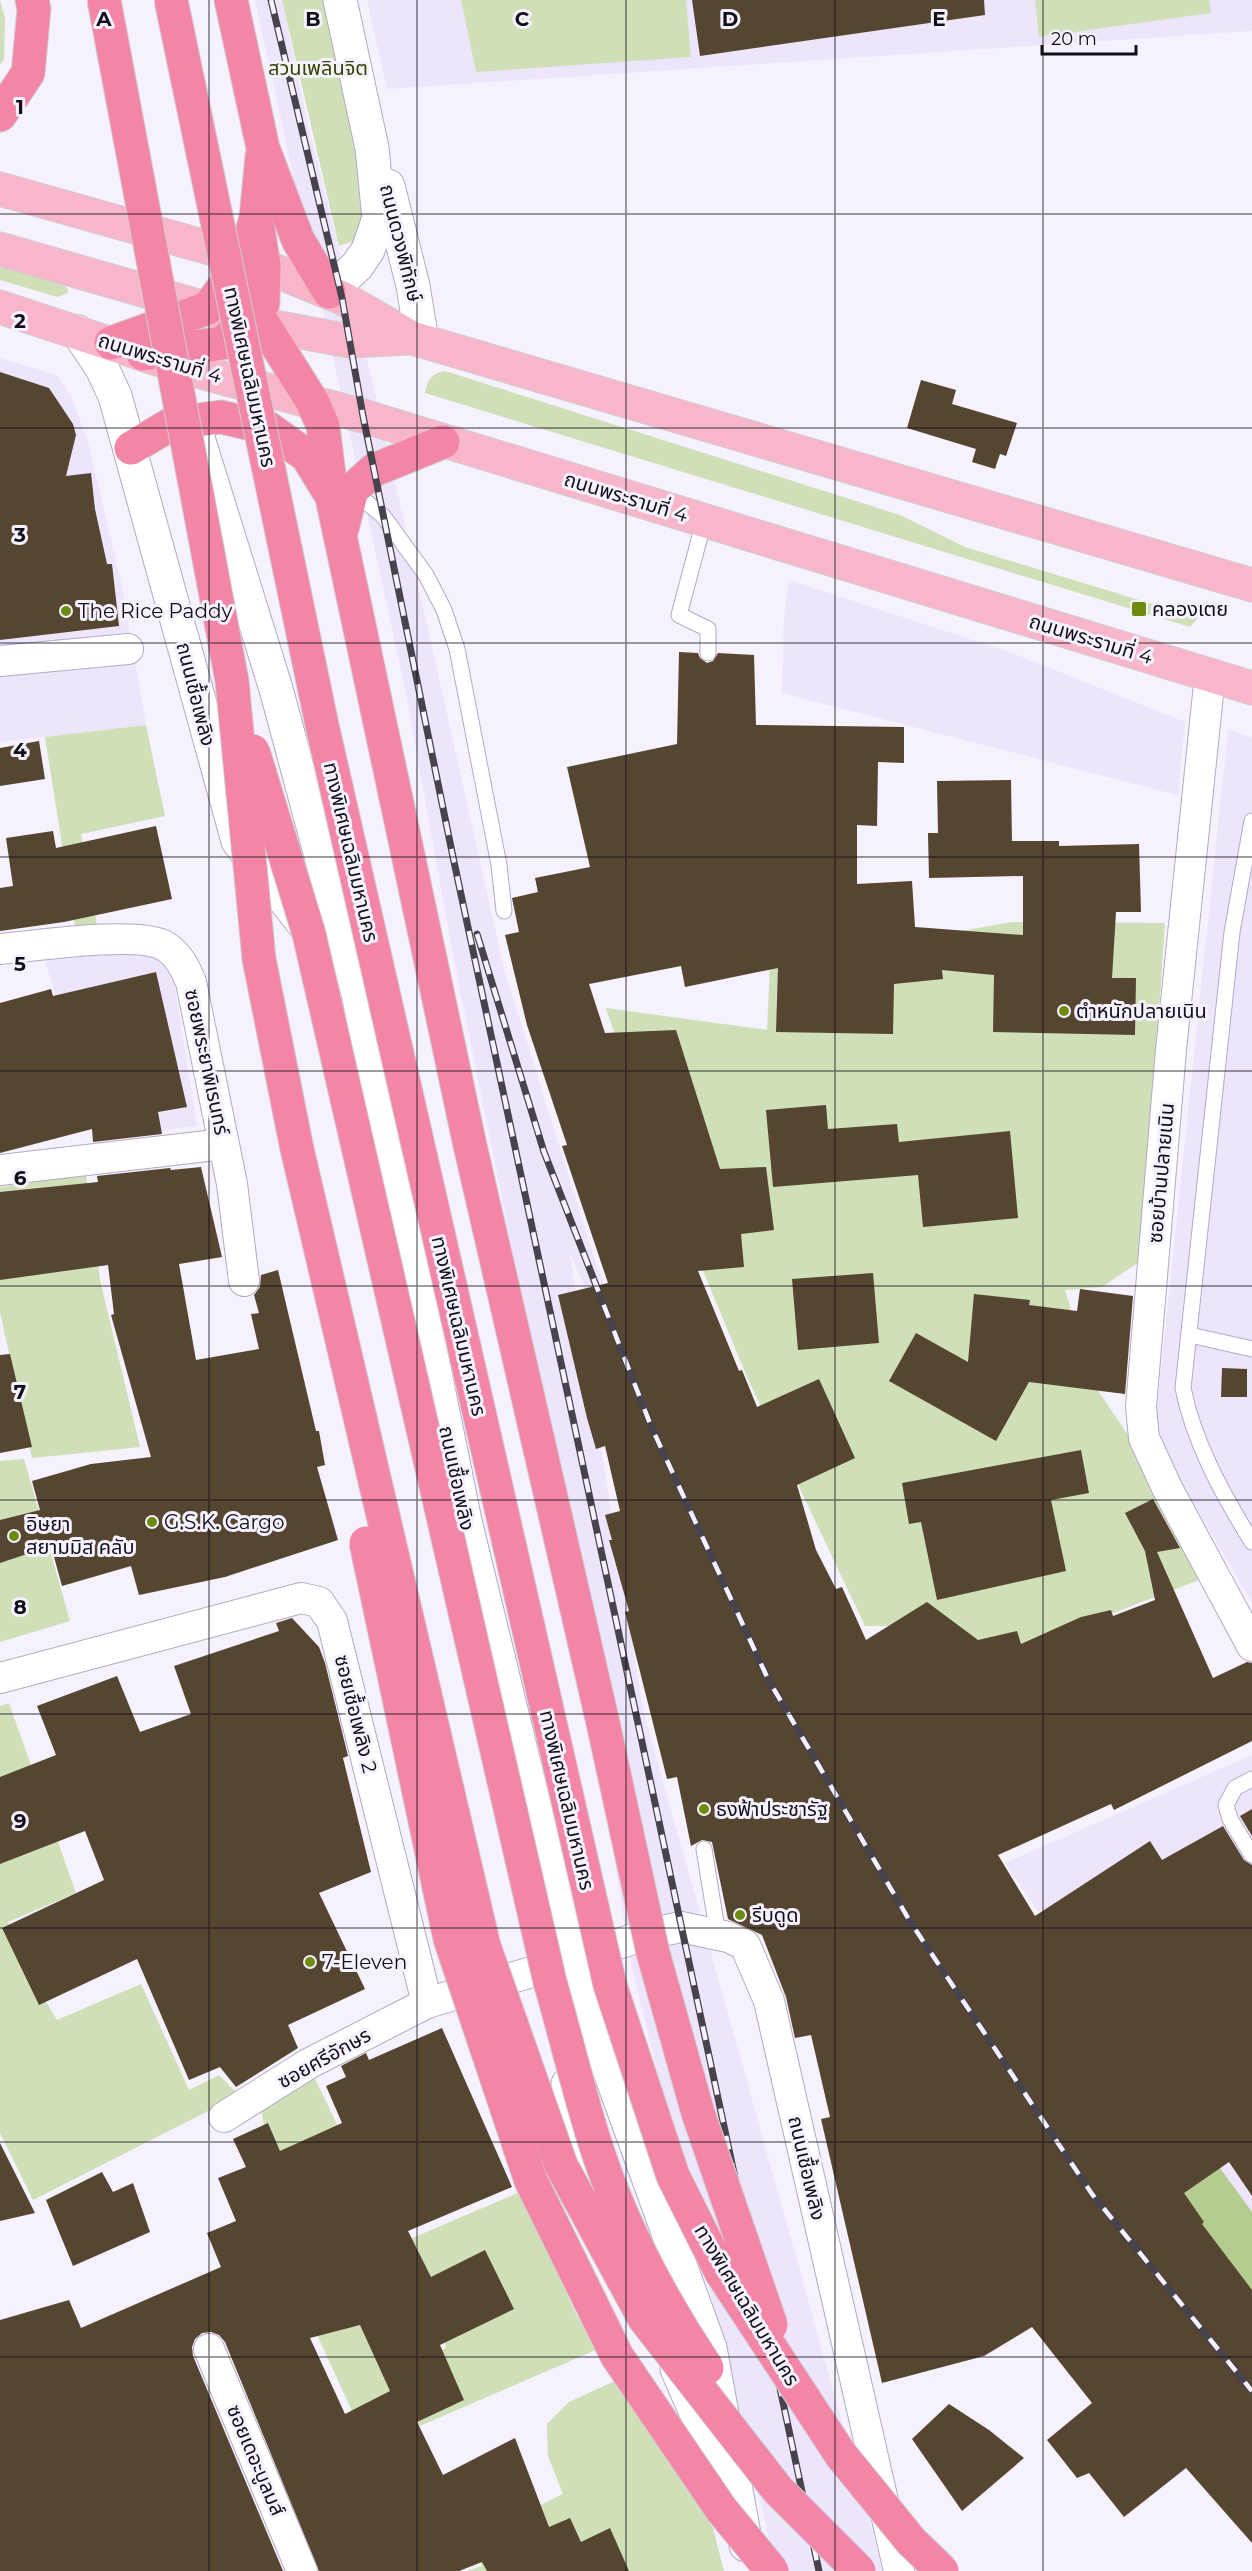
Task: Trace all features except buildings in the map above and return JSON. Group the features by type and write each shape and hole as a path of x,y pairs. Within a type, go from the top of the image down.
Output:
{"highway":[{"path":"0,115 28,73 32,0"},
{"path":"104,0 232,681 260,959 295,1138 484,1946 561,2165 644,2318 778,2490 859,2571"},
{"name":"ทางพิเศษเฉลิมมหานคร","path":"171,0 322,725 610,1985 642,2090 673,2176 722,2271 841,2455 911,2541 942,2571"},
{"path":"231,0 263,148 298,240 329,292"},
{"path":"111,343 162,349 223,343 255,322 263,303 255,262 256,217 263,148"},
{"path":"162,349 255,262"},
{"path":"255,322 312,401 323,426 342,494 341,534 469,1141 653,1953 698,2113 788,2375"},
{"path":"131,448 173,423 220,417 268,428 306,456 342,494"},
{"path":"342,494 374,470 443,441"},
{"path":"232,681 309,934 550,1982 594,2141 626,2223 684,2333 849,2571"},
{"path":"238,841 255,1007 282,1147 450,1940 531,2181 617,2356 720,2509 772,2571"}],"main road":[{"path":"0,189 255,262 329,292 417,339 1252,585"},
{"path":"0,249 147,293 255,322 349,341 417,339"},
{"path":"147,293 162,349"},
{"name":"ถนนพระรามที่ 4","path":"0,307 111,343"},
{"name":"ถนนพระรามที่ 4","path":"162,349 312,401 1252,688"}],"street":[{"name":"ถนนดวงพิทักษ์","path":"329,292 357,266 368,250 379,218 372,148 340,0"},
{"name":"ถนนดวงพิทักษ์","path":"372,148 392,194 413,286 417,339"},
{"name":"ถนนเชื้อเพลิง","path":"78,332 106,377 131,448 210,748 238,841 358,993"},
{"name":"ถนนเชื้อเพลิง","path":"162,349 192,421 276,690 358,993 465,1521 572,1960 606,2061 710,2348 737,2507 752,2571"},
{"path":"0,661 128,649"},
{"name":"ซอยบ้านปลายเนิน","path":"1210,675 1171,1050 1141,1407 1144,1438 1163,1479 1252,1646"},
{"name":"ซอยพระยาพิเรนทร์","path":"0,950 124,938 163,945 181,960 191,982 224,1144 244,1281"},
{"path":"0,1170 224,1144"},
{"name":"ซอยเชื้อเพลิง 2","path":"0,1678 301,1598 319,1602 332,1621 427,2003"},
{"name":"ถนนเชื้อเพลิง","path":"572,1960 647,1934 681,1927 718,1935 745,1946 769,2001 899,2571"},
{"name":"ถนนเชื้อเพลิง","path":"572,1960 565,2060 577,2156 586,2188 668,2346 737,2507"},
{"path":"427,2003 572,1960"},
{"name":"ซอยศรีอักษร","path":"224,2117 308,2064 427,2003"},
{"name":"ซอยเดอะบูลมส์","path":"209,2349 302,2571"}],"lane":[{"path":"342,494 383,516 426,575 444,610 457,649 499,865 504,911"},
{"path":"704,521 679,615 708,629 708,653"},
{"path":"1252,821 1232,932 1183,1388 1188,1412 1230,1506 1252,1542"},
{"path":"1190,1335 1252,1349"},
{"path":"1252,1779 1235,1788 1226,1805 1230,1819 1252,1855"},
{"path":"704,1849 718,1935"}],"shaded area":[{"path":"255,0 282,0 307,121 375,393 504,969 595,1260 668,1450 598,1320 569,1250 643,1710 882,2571 777,2571 630,1958 542,1398 454,960 404,683"},
{"path":"367,0 1252,0 1252,31 387,89"},
{"path":"0,358 56,375 70,394 88,442 122,587 146,725 0,742"},
{"path":"789,580 1012,653 1185,722 1178,795 782,693 784,615"},
{"path":"1228,730 1252,737 1252,1603 1161,1447 1157,1409"},
{"path":"128,947 171,962 197,1126 98,1139 44,957"},
{"path":"1252,1755 1252,2212 1100,2002 1005,1863"}],"green space":[{"path":"0,0 5,18 4,60 0,64"},
{"name":"สวนเพลินจิต","path":"282,0 326,0 369,213 362,238 339,246"},
{"path":"461,0 686,0 691,57 476,72"},
{"path":"1035,0 1209,0 1211,13 1039,37"},
{"path":"0,266 62,285 68,289 68,293 57,297 0,280"},
{"path":"445,371 900,515 965,547 1198,618 1190,627 425,393 431,378"},
{"path":"146,725 165,816 81,834 97,925 75,927 45,737"},
{"path":"1012,922 1165,923 1142,1260 1102,1287 1065,1290 1095,1386 1132,1441 1199,1580 978,1665 887,1626 865,1626 747,1377 651,1145 606,1008 767,1030 770,965"},
{"path":"86,1174 100,1280 140,1447 32,1458 0,1312 0,1187"},
{"path":"24,1459 70,1621 0,1642 0,1461"},
{"path":"9,1703 76,1893 8,1922 42,1995 57,2020 141,1984 189,2090 219,2075 237,2093 214,2108 33,2200 0,2133 0,1706"},
{"path":"312,2073 356,2163 291,2278 261,2109"},
{"path":"1199,2139 1252,2212 1252,2310 1188,2212 1180,2180"},
{"path":"520,2192 577,2316 598,2349 369,2448 313,2326 356,2304 417,2372 446,2347 410,2239"},
{"path":"617,2380 713,2528 724,2571 467,2571 482,2566 477,2554 515,2517 563,2494 548,2456 547,2424 569,2402"}],"railway":[{"path":"271,0 342,298 363,416 453,857 819,2571"},
{"path":"477,934 544,1152 651,1426 768,1679 911,1923 1092,2194 1252,2391"}],"place":[{"name":"คลองเตย","path":"1139,609"},
{"name":"The Rice Paddy","path":"66,611"},
{"name":"ตำหนักปลายเนิน","path":"1064,1011"},
{"name":"G.S.K. Cargo","path":"152,1522"},
{"name":"อิษยา สยามมิส คลับ","path":"14,1536"},
{"name":"ธงฟ้าประชารัฐ","path":"704,1809"},
{"name":"รีบดูด","path":"740,1915"},
{"name":"7-Eleven","path":"310,1962"}]}
